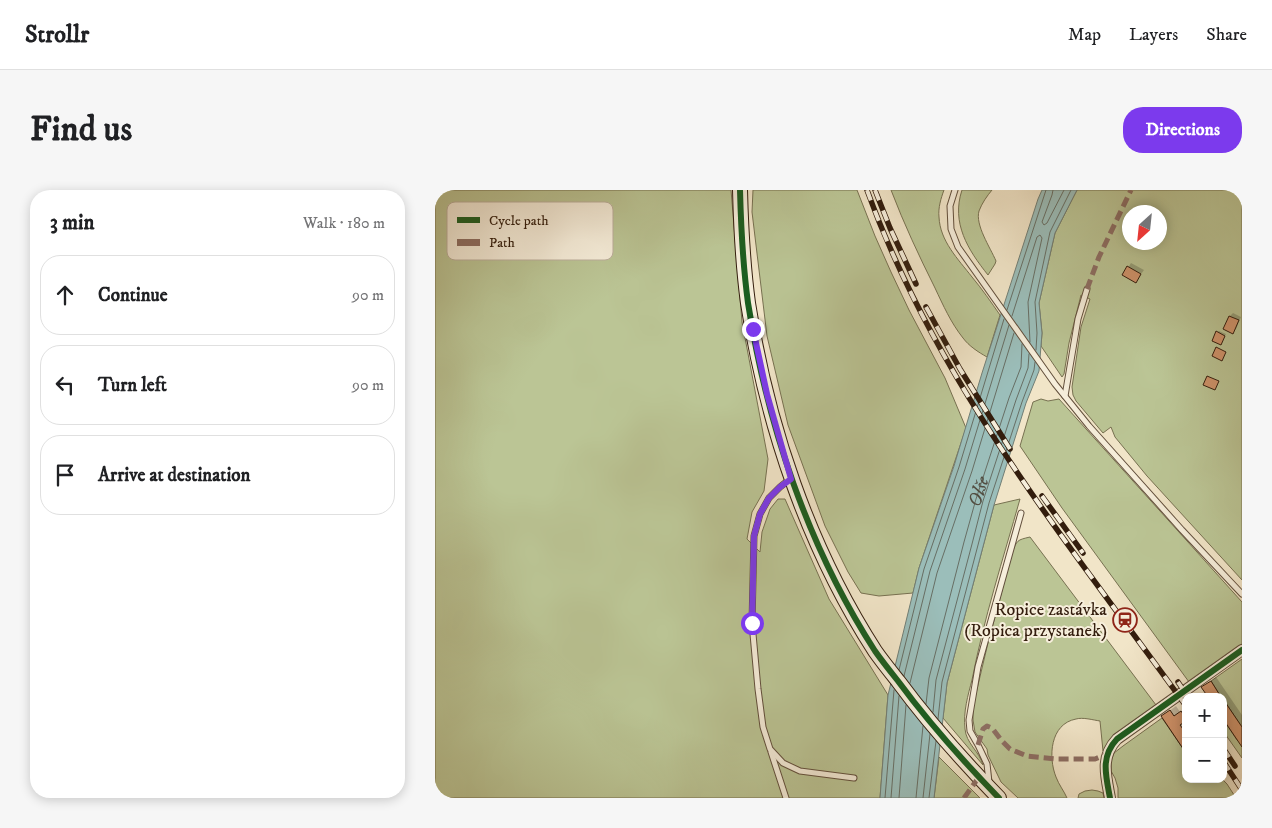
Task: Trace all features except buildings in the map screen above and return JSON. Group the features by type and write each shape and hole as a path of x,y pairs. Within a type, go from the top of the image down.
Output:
{"main road":[{"path":"740,190 743,262 753,329 767,394 791,479 807,518 834,580 876,652 915,705 967,766 994,793"}],"street":[{"path":"1110,798 1105,769 1106,759 1111,746 1117,739 1242,650"}],"lane":[{"path":"955,190 950,206 951,229 958,248 1055,384 1089,426 1242,594"},
{"path":"1065,396 1078,319 1087,289"},
{"path":"786,798 763,727 754,657 752,623 754,536 760,514 769,498 791,479"},
{"path":"994,793 987,764 970,732 969,720 978,667 1021,513"},
{"path":"770,749 783,763 800,771 854,778"}],"green space":[{"path":"435,190 731,190 742,322 768,459 764,491 752,512 747,539 760,552 762,532 770,509 778,499 785,499 829,599 888,695 880,798 435,798"},
{"path":"753,190 857,190 891,272 945,378 966,428 919,568 913,593 879,596 861,593 848,572 825,526 788,425 767,336 752,212"},
{"path":"891,190 944,190 939,214 940,226 946,242 1000,315 987,357 968,344 951,320 917,252"},
{"path":"962,190 992,190 986,197 978,217 981,229 996,261 988,275 974,256 963,236 959,214"},
{"path":"1077,190 1242,190 1242,580 1147,476 1115,437 1111,427 1103,433 1076,401 1072,387 1081,327 1090,299 1081,295 1062,377 1041,346 1042,333 1039,303 1055,233"},
{"path":"1041,399 1048,401 1059,399 1242,602 1242,644 1189,682 1062,508 1020,446 1033,402"},
{"path":"1020,499 988,611 965,710 966,734 983,765 943,718 947,683 994,505"},
{"path":"1030,537 1156,705 1113,737 1103,751 1100,721 1079,718 1067,722 1061,727 1053,742 1052,760 1056,777 1067,798 1018,798 1001,782 987,749 975,732 973,720 973,706 1012,553 1018,541"},
{"path":"1242,659 1242,727 1227,705 1227,693 1218,693 1211,681"},
{"path":"1162,718 1182,747 1182,783 1226,783 1236,798 1118,798 1118,788 1111,771 1111,761 1114,753"},
{"path":"1227,725 1237,740 1242,738 1242,758 1227,737"},
{"path":"939,757 980,798 934,798"},
{"path":"1092,790 1103,793 1104,798 1078,798 1079,794"}],"water":[{"name":"Olše","path":"1042,190 1077,190 1055,233 1039,303 1042,333 1039,371 1026,403 994,505 947,683 934,798 880,798 888,695 919,568 954,466 982,373"}],"railway":[{"path":"867,190 896,261 930,329 967,395 1051,521 1182,701"},
{"path":"875,190 916,284"},
{"path":"926,307 960,369 1010,449"},
{"path":"1042,496 1083,553"},
{"path":"1178,682 1185,693"},
{"path":"1227,754 1235,766"},
{"path":"1227,767 1242,790"}],"marked path":[{"path":"1087,289 1099,257 1131,190"},
{"path":"978,745 983,729 987,726 992,728 1010,749 1027,756 1056,759 1095,759 1109,753"},
{"path":"964,798 979,777"}],"cycle path":[{"path":"740,190 745,275 756,349 779,439 793,484 810,527 851,611 875,651 934,727 999,798"},
{"path":"1110,798 1106,760 1117,739 1242,650"}],"place":[{"name":"Ropice zastávka (Ropica przystanek)","path":"1125,620"}],"route":[{"path":"752,623 754,536 763,507 769,498 791,479 775,427 753,329"}]}
